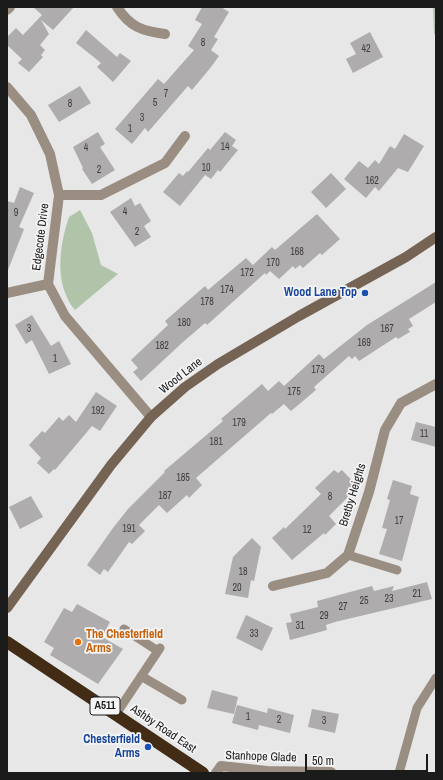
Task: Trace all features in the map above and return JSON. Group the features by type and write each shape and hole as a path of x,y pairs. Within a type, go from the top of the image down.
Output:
{"highway":[{"name":"Ashby Road East","path":"7,642 203,773"}],"street":[{"path":"7,10 10,7"},
{"path":"117,7 123,17 143,31 165,34"},
{"name":"Edgecote Drive","path":"7,87 31,115 50,154 59,195 48,284 65,316 151,417"},
{"path":"59,195 101,195 165,163 185,136"},
{"name":"Wood Lane","path":"7,608 111,465 151,417 185,387 218,364 299,316 406,257 436,237"},
{"path":"7,292 48,284"},
{"name":"Bretby Heights","path":"348,555 369,492 385,430 400,403 436,384"},
{"path":"273,586 327,573 348,555"},
{"name":"Stanhope Glade","path":"216,773 221,766 267,771 331,772"}],"lane":[{"path":"348,555 397,570"},
{"path":"116,714 159,650 124,629"},
{"path":"141,676 182,700"},
{"path":"399,773 416,708 436,678"}],"green space":[{"path":"433,7 436,7 436,34 434,34"},
{"path":"80,210 92,233 101,265 118,274 75,310 68,300 64,289 60,265 63,240 69,217"}],"building":[{"path":"33,7 74,7 53,30 41,20 49,34 40,45 45,50 41,55 43,57 29,72 18,63 22,59 7,45 7,37 16,28 23,35 42,15"},
{"path":"202,7 221,7 229,12 214,37 218,39 211,50 219,56 192,90 188,86 148,132 145,128 132,144 115,129 158,79 164,84 194,50 188,46 202,24 195,20"},
{"path":"86,30 117,57 120,53 131,61 113,82 97,67 101,63 76,43"},
{"path":"370,32 383,57 353,73 346,59 356,54 350,43"},
{"path":"80,86 91,103 59,122 48,105"},
{"path":"98,132 105,144 100,147 115,170 92,184 82,169 83,168 73,147"},
{"path":"225,132 236,140 232,146 238,150 220,172 218,170 211,179 205,175 180,206 163,192 179,173 183,176 187,171 188,172 208,148 210,150"},
{"path":"404,134 424,146 408,172 398,168 379,191 375,187 366,198 344,179 359,161 368,168 375,160 379,164 390,146 395,149"},
{"path":"331,173 346,189 326,208 311,192"},
{"path":"20,187 34,193 19,227 24,229 8,270 7,201 14,203"},
{"path":"131,198 135,206 140,203 151,221 144,226 151,237 135,247 110,212"},
{"path":"317,214 340,239 322,255 320,253 303,268 300,265 295,269 293,266 279,279 270,271 266,275 265,273 207,325 205,323 183,342 141,381 133,372 138,368 131,360 168,325 165,321 205,286 208,290 246,258 253,265 272,247 275,250"},
{"path":"436,282 436,302 409,319 413,326 408,329 410,332 398,339 396,337 359,361 355,356 352,359 349,356 314,387 316,390 291,411 284,404 272,414 271,413 196,478 202,485 189,498 187,495 167,513 159,505 139,525 145,531 132,544 129,542 108,572 104,569 100,575 87,565 128,509 165,472 164,471 223,421 221,419 262,384 268,391 279,381 284,386 319,354 324,359 367,325"},
{"path":"32,315 51,346 59,341 71,364 49,374 32,340 26,344 15,325"},
{"path":"96,392 117,406 100,431 92,426 55,470 54,469 49,474 37,463 41,458 29,445 42,431 45,433 59,417 63,421 69,415 76,422"},
{"path":"416,422 436,427 436,447 411,440"},
{"path":"334,470 338,473 342,470 358,487 329,516 336,524 325,535 324,533 292,560 272,538 284,527 285,529 321,494 315,488"},
{"path":"393,480 412,486 410,494 419,497 402,561 379,554 387,529 382,528 390,500 387,499"},
{"path":"31,496 43,517 20,529 9,507"},
{"path":"252,538 261,547 254,581 251,580 248,598 225,594 233,557"},
{"path":"427,582 432,599 335,622 326,625 327,630 290,640 286,623 292,622 290,614 318,607 317,601 372,586 374,591 394,586 392,591"},
{"name":"The Chesterfield Arms","path":"77,604 110,622 102,637 123,649 98,684 50,655 54,648 44,642 64,608 72,612"},
{"path":"246,615 273,628 262,651 236,638"},
{"path":"212,690 238,697 234,714 207,708"},
{"path":"237,705 267,713 268,708 294,715 290,733 259,725 258,730 232,723"},
{"path":"312,709 339,714 335,733 308,727"}],"place":[{"name":"Wood Lane Top","path":"365,293"},
{"name":"The Chesterfield Arms","path":"78,642"},
{"name":"Chesterfield Arms","path":"148,747"}]}
